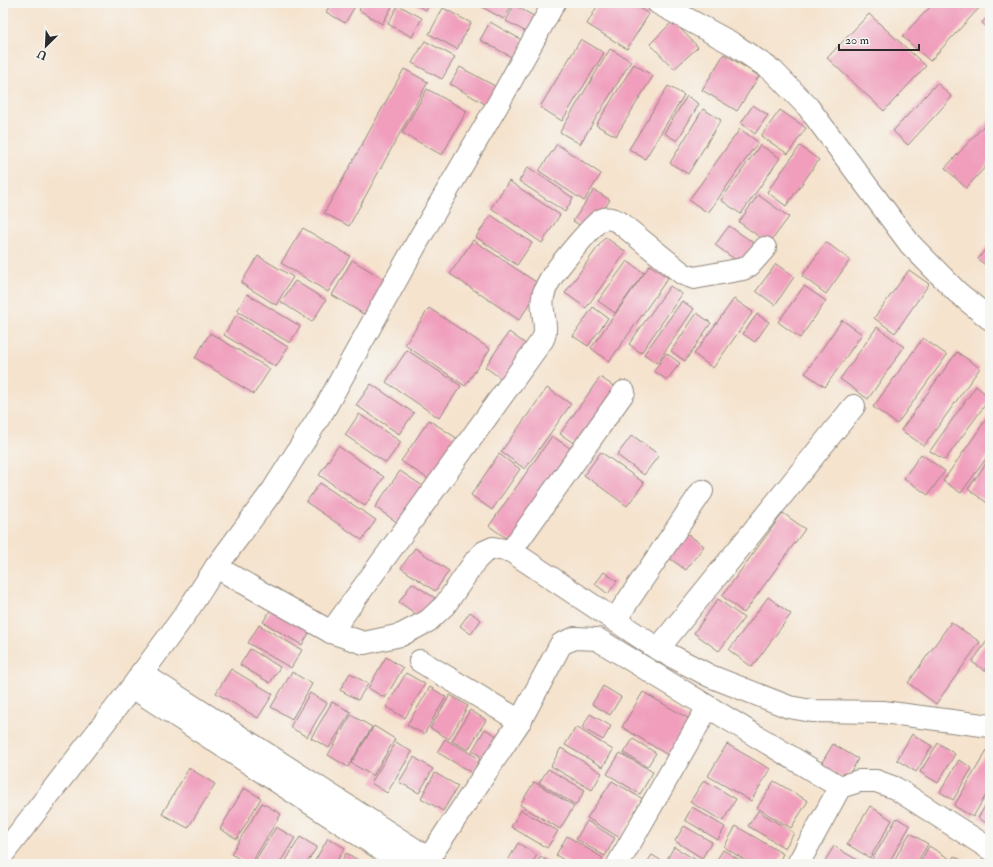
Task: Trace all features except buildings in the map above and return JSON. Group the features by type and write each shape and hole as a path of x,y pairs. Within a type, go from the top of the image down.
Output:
{"street":[{"path":"3,854 137,680 186,613 216,567 273,490 325,408 419,239 498,104 554,3"},
{"path":"658,3 733,44 773,71 808,107 910,244 957,292 990,319"},
{"path":"331,632 543,339 546,332 542,302 543,296 552,276 574,248 600,220 609,218 619,222 683,274 694,278 743,269 750,265 765,248"},
{"path":"511,551 624,392"},
{"path":"658,649 854,406"},
{"path":"615,620 702,491"},
{"path":"216,567 331,632 364,643 401,635 428,621 445,605 476,560 484,552 493,548 511,551 658,649 710,676 789,707 812,711 884,712 987,721"},
{"path":"137,680 429,862 520,721 561,644 575,638 597,640 840,787"},
{"path":"420,661 520,721"},
{"path":"137,680 404,864"},
{"path":"618,864 708,707"},
{"path":"798,864 840,787 859,781 876,781 895,788 990,849"}]}
